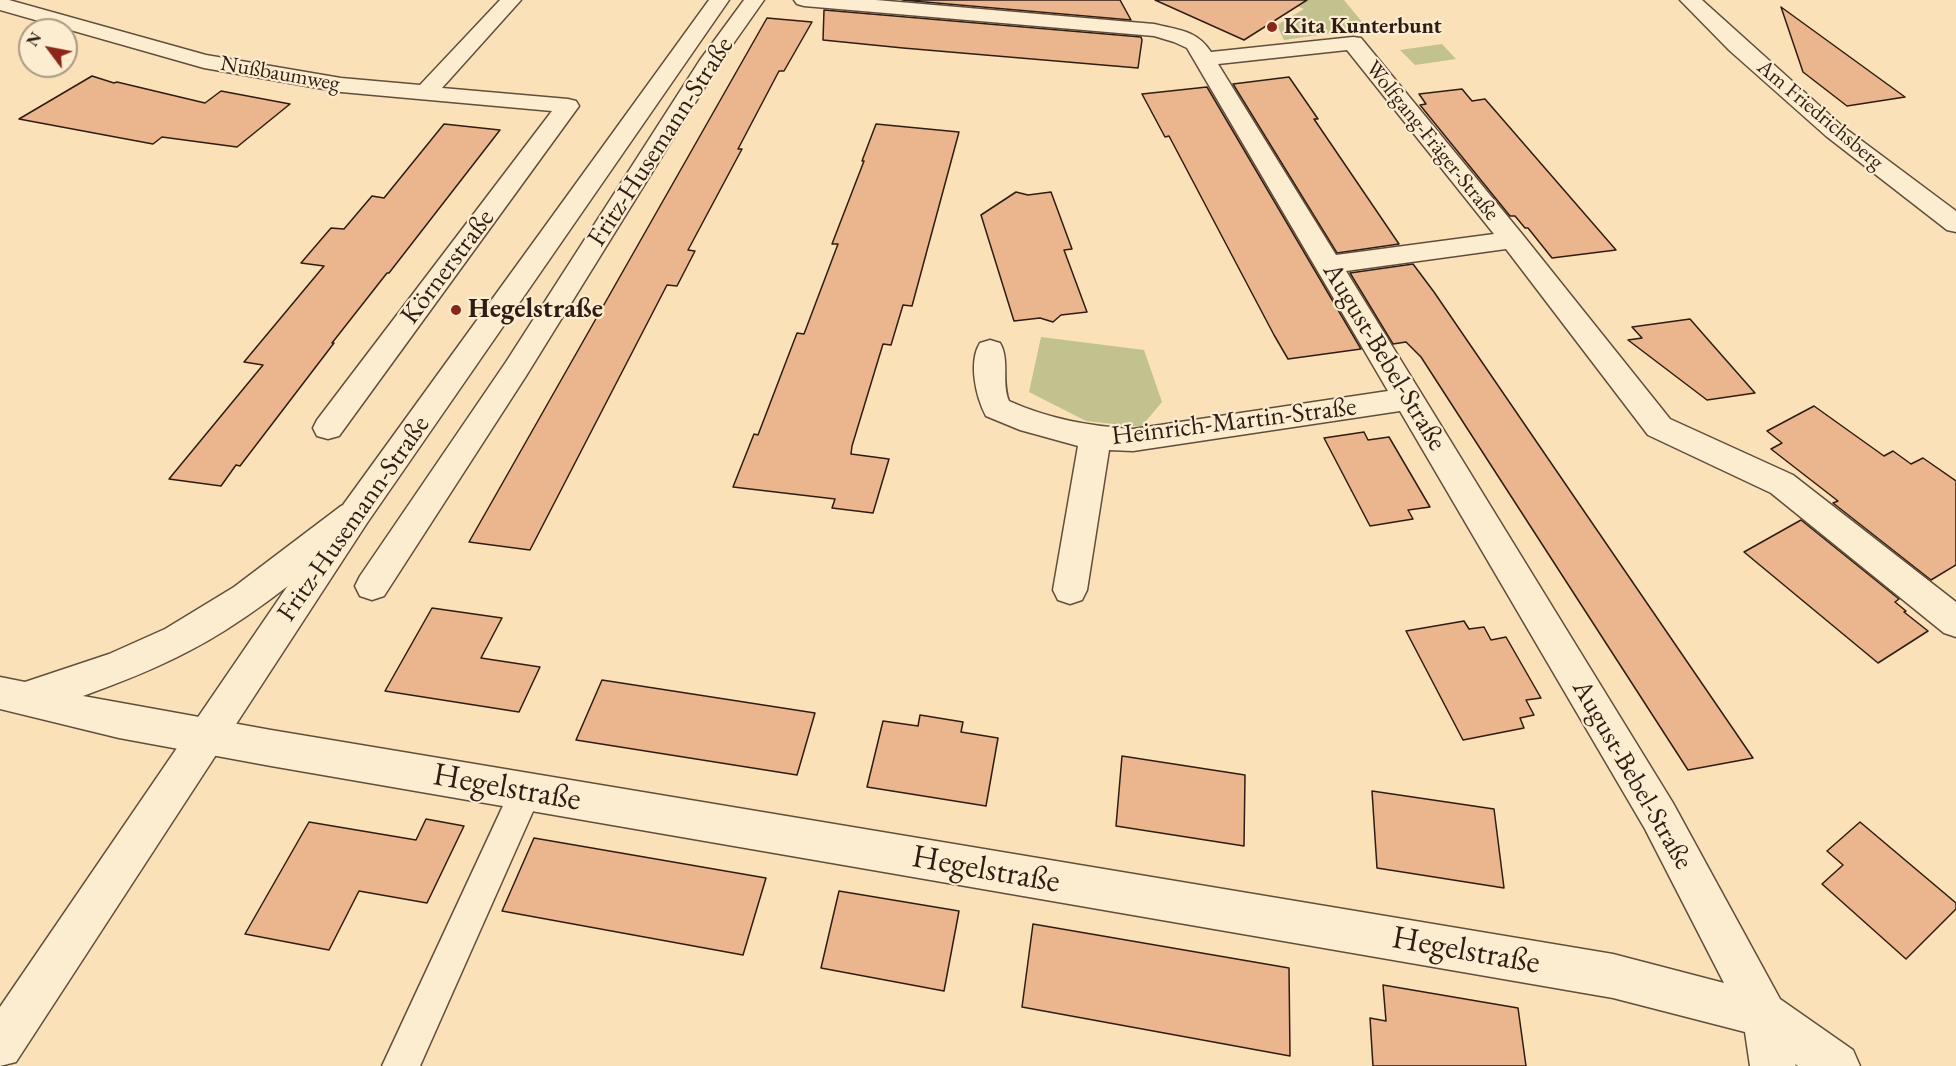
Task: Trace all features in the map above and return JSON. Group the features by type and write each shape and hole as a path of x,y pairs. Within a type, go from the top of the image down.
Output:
{"street":[{"path":"0,3 6,0"},
{"path":"425,93 511,0"},
{"name":"Fritz-Husemann-Straße","path":"0,1046 355,514 719,0"},
{"name":"Fritz-Husemann-Straße","path":"372,586 516,369 711,60 754,0"},
{"name":"August-Bebel-Straße","path":"804,0 1161,31 1182,37 1195,44 1207,59 1659,816 1764,1015"},
{"name":"Am Friedrichsberg","path":"1690,0 1834,131 1956,224"},
{"name":"Nußbaumweg","path":"0,3 204,61 340,85 568,106"},
{"name":"Wolfgang-Fräger-Straße","path":"1207,59 1353,43 1513,240 1659,427 1782,484 1956,622"},
{"name":"Körnerstraße","path":"328,428 568,106"},
{"name":"Wolfgang-Fräger-Straße","path":"1329,265 1513,240"},
{"name":"Heinrich-Martin-Straße","path":"990,350 990,391 998,408 1026,422 1058,432 1095,438 1133,440 1408,399"},
{"name":"Heinrich-Martin-Straße","path":"1070,590 1095,438"},
{"path":"13,696 110,671 179,639 256,591 355,514"},
{"name":"Hegelstraße","path":"13,696 119,722 1613,976 1764,1015"},
{"path":"1764,1015 1773,1066"},
{"path":"1764,1015 1837,1066"}],"lane":[{"path":"401,1066 526,791"}],"green space":[{"path":"1284,0 1344,0 1367,28 1284,40 1277,25 1304,9"},
{"path":"1442,44 1456,59 1415,65 1400,50"},
{"path":"1041,337 1144,350 1162,402 1141,427 1086,421 1029,392"}],"building":[{"path":"902,0 1120,0 1131,20"},
{"path":"1155,0 1307,0 1244,40"},
{"path":"1781,7 1905,97 1847,106 1803,72"},
{"path":"824,10 1141,37 1142,40 1138,68 903,48 823,40"},
{"path":"767,18 812,22 784,71 779,71 738,149 742,149 688,250 695,251 677,286 667,285 530,550 469,542"},
{"path":"92,76 205,103 221,91 290,104 237,147 162,137 153,144 19,119"},
{"path":"1289,77 1318,119 1314,119 1399,244 1337,253 1233,84"},
{"path":"1207,87 1361,349 1288,359 1169,136 1165,137 1142,94"},
{"path":"1462,89 1472,101 1485,99 1616,250 1552,258 1528,228 1525,228 1515,216 1510,216 1420,105 1426,104 1419,94"},
{"path":"444,124 500,130 332,343 334,343 240,466 236,465 221,486 169,479 263,365 244,362 324,266 301,263 331,228 344,229 372,196 384,198"},
{"path":"876,124 959,132 912,306 903,305 891,345 883,344 852,446 851,454 889,459 873,513 832,508 835,499 733,487 754,434 758,435 797,333 804,334 838,244 832,244"},
{"path":"1016,192 1028,195 1051,192 1072,249 1064,250 1087,312 1061,315 1053,322 1040,318 1014,321 981,215"},
{"path":"1413,264 1753,758 1688,770 1421,357 1406,342 1393,344 1350,273"},
{"path":"1690,319 1755,393 1707,400 1628,340 1642,338 1632,327"},
{"path":"1814,406 1884,456 1893,451 1911,464 1923,458 1956,481 1956,565 1931,580 1833,503 1838,501 1771,449 1782,443 1767,431"},
{"path":"1364,432 1368,440 1389,437 1430,507 1408,510 1413,519 1370,526 1324,438"},
{"path":"1801,520 1899,599 1895,602 1906,611 1904,612 1928,631 1878,663 1744,552"},
{"path":"432,608 502,618 481,658 540,667 519,712 385,691"},
{"path":"1464,621 1469,629 1484,627 1491,640 1506,637 1541,698 1526,700 1534,715 1520,718 1524,728 1463,740 1406,631"},
{"path":"602,680 815,713 797,775 576,740"},
{"path":"920,715 963,722 961,732 998,738 986,806 867,787 883,721 918,726"},
{"path":"1122,756 1245,775 1244,846 1116,826"},
{"path":"1372,791 1494,809 1504,888 1377,868"},
{"path":"426,819 464,826 427,903 359,891 329,950 245,934 309,822 416,840"},
{"path":"1860,822 1956,903 1956,909 1906,959 1822,884 1843,865 1827,851"},
{"path":"534,838 766,878 743,955 502,911"},
{"path":"839,891 959,911 944,991 821,968"},
{"path":"1033,924 1289,968 1290,1056 1022,1007"},
{"path":"1383,985 1518,1008 1526,1066 1373,1066 1370,1018 1386,1021"}],"place":[{"name":"Kita Kunterbunt","path":"1272,27"},
{"name":"Hegelstraße","path":"456,310"}]}
